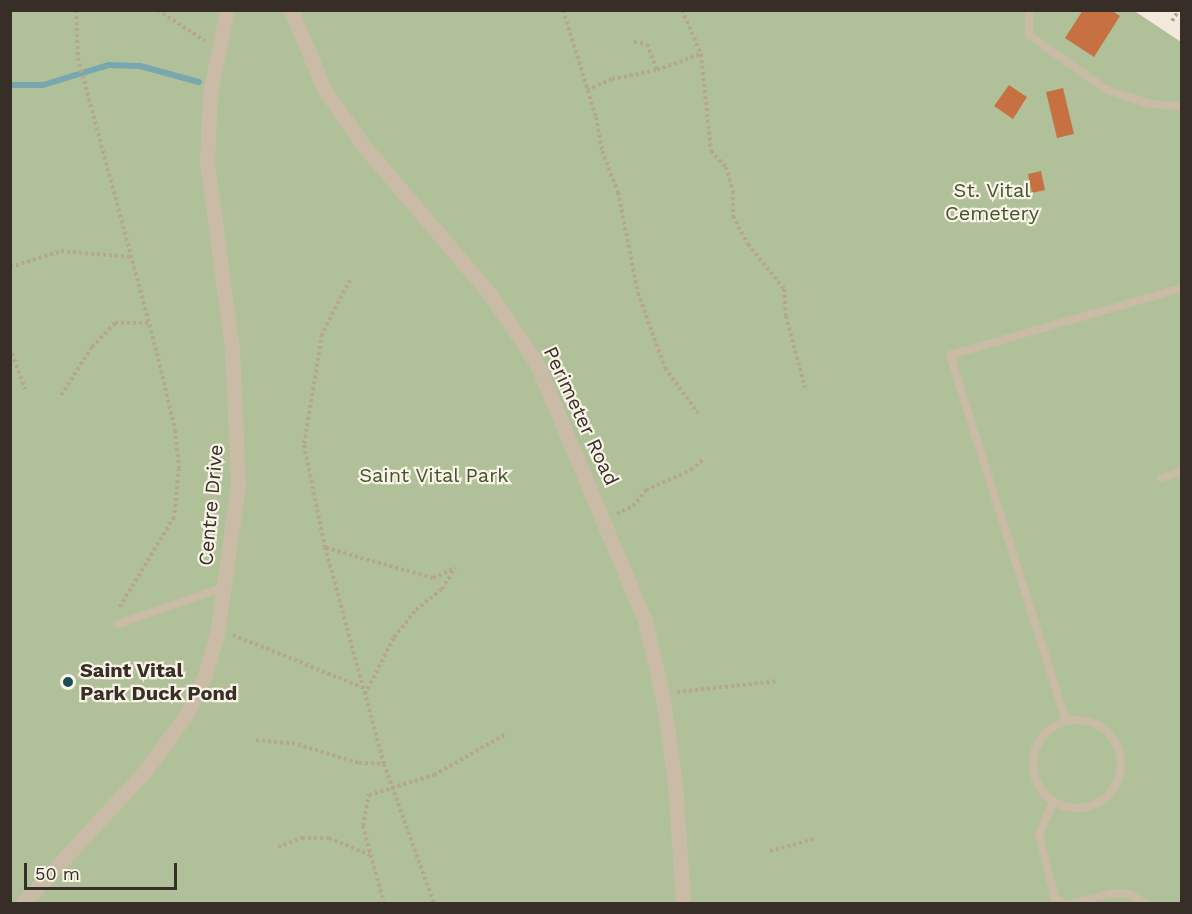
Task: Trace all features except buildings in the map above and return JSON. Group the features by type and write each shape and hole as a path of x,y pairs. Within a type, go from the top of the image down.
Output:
{"street":[{"name":"Centre Drive","path":"22,903 145,771 188,712 205,675 218,629 238,484 238,413 207,162 210,92 227,10"},
{"name":"Perimeter Road","path":"291,10 324,89 363,145 490,294 537,364 606,520 645,621 662,693 675,782 683,903"}],"lane":[{"path":"1029,10 1029,35 1107,90 1150,104 1182,107"},
{"path":"1066,721 950,355 1182,288"},
{"path":"1161,478 1182,471"},
{"path":"115,621 224,587"},
{"path":"1080,720 1107,731 1121,756 1121,771 1112,791 1095,805 1074,808 1053,802 1035,779 1035,750 1052,727 1066,721 1080,720"},
{"path":"1053,802 1039,835 1055,898 1065,903"},
{"path":"1071,903 1113,893 1130,894 1145,903"}],"path":[{"path":"76,10 78,58 149,322 175,430 179,468 174,517 115,621"},
{"path":"158,10 219,49"},
{"path":"563,10 587,90 602,151 618,192 638,293 665,368 698,413"},
{"path":"682,10 701,54 711,151 726,167 733,191 733,216 748,244 784,289 786,316 805,388"},
{"path":"1173,21 1179,10"},
{"path":"634,42 647,44 657,70"},
{"path":"587,90 612,79 657,70 701,54"},
{"path":"10,267 61,251 131,257"},
{"path":"350,280 322,334 304,444 326,548 384,764 434,903"},
{"path":"61,394 92,347 115,323 149,322"},
{"path":"10,348 25,390"},
{"path":"606,520 633,506 646,490 691,470 705,458"},
{"path":"326,548 433,578 455,568 442,589 394,637 365,694"},
{"path":"218,629 363,687"},
{"path":"662,693 777,681"},
{"path":"384,903 363,826 369,795 392,786 434,775 506,734"},
{"path":"256,740 292,743 359,763 384,764"},
{"path":"279,847 302,838 329,838 370,855"},
{"path":"770,851 814,839"}],"green space":[{"name":"Saint Vital Park","path":"1133,10 1181,42 1181,903 11,903 10,11"}],"waterway":[{"path":"10,85 43,85 109,65 140,66 199,82"}],"place":[{"name":"Saint Vital Park Duck Pond","path":"68,682"}],"park label":[{"name":"St. Vital Cemetery","path":"992,202"}]}
